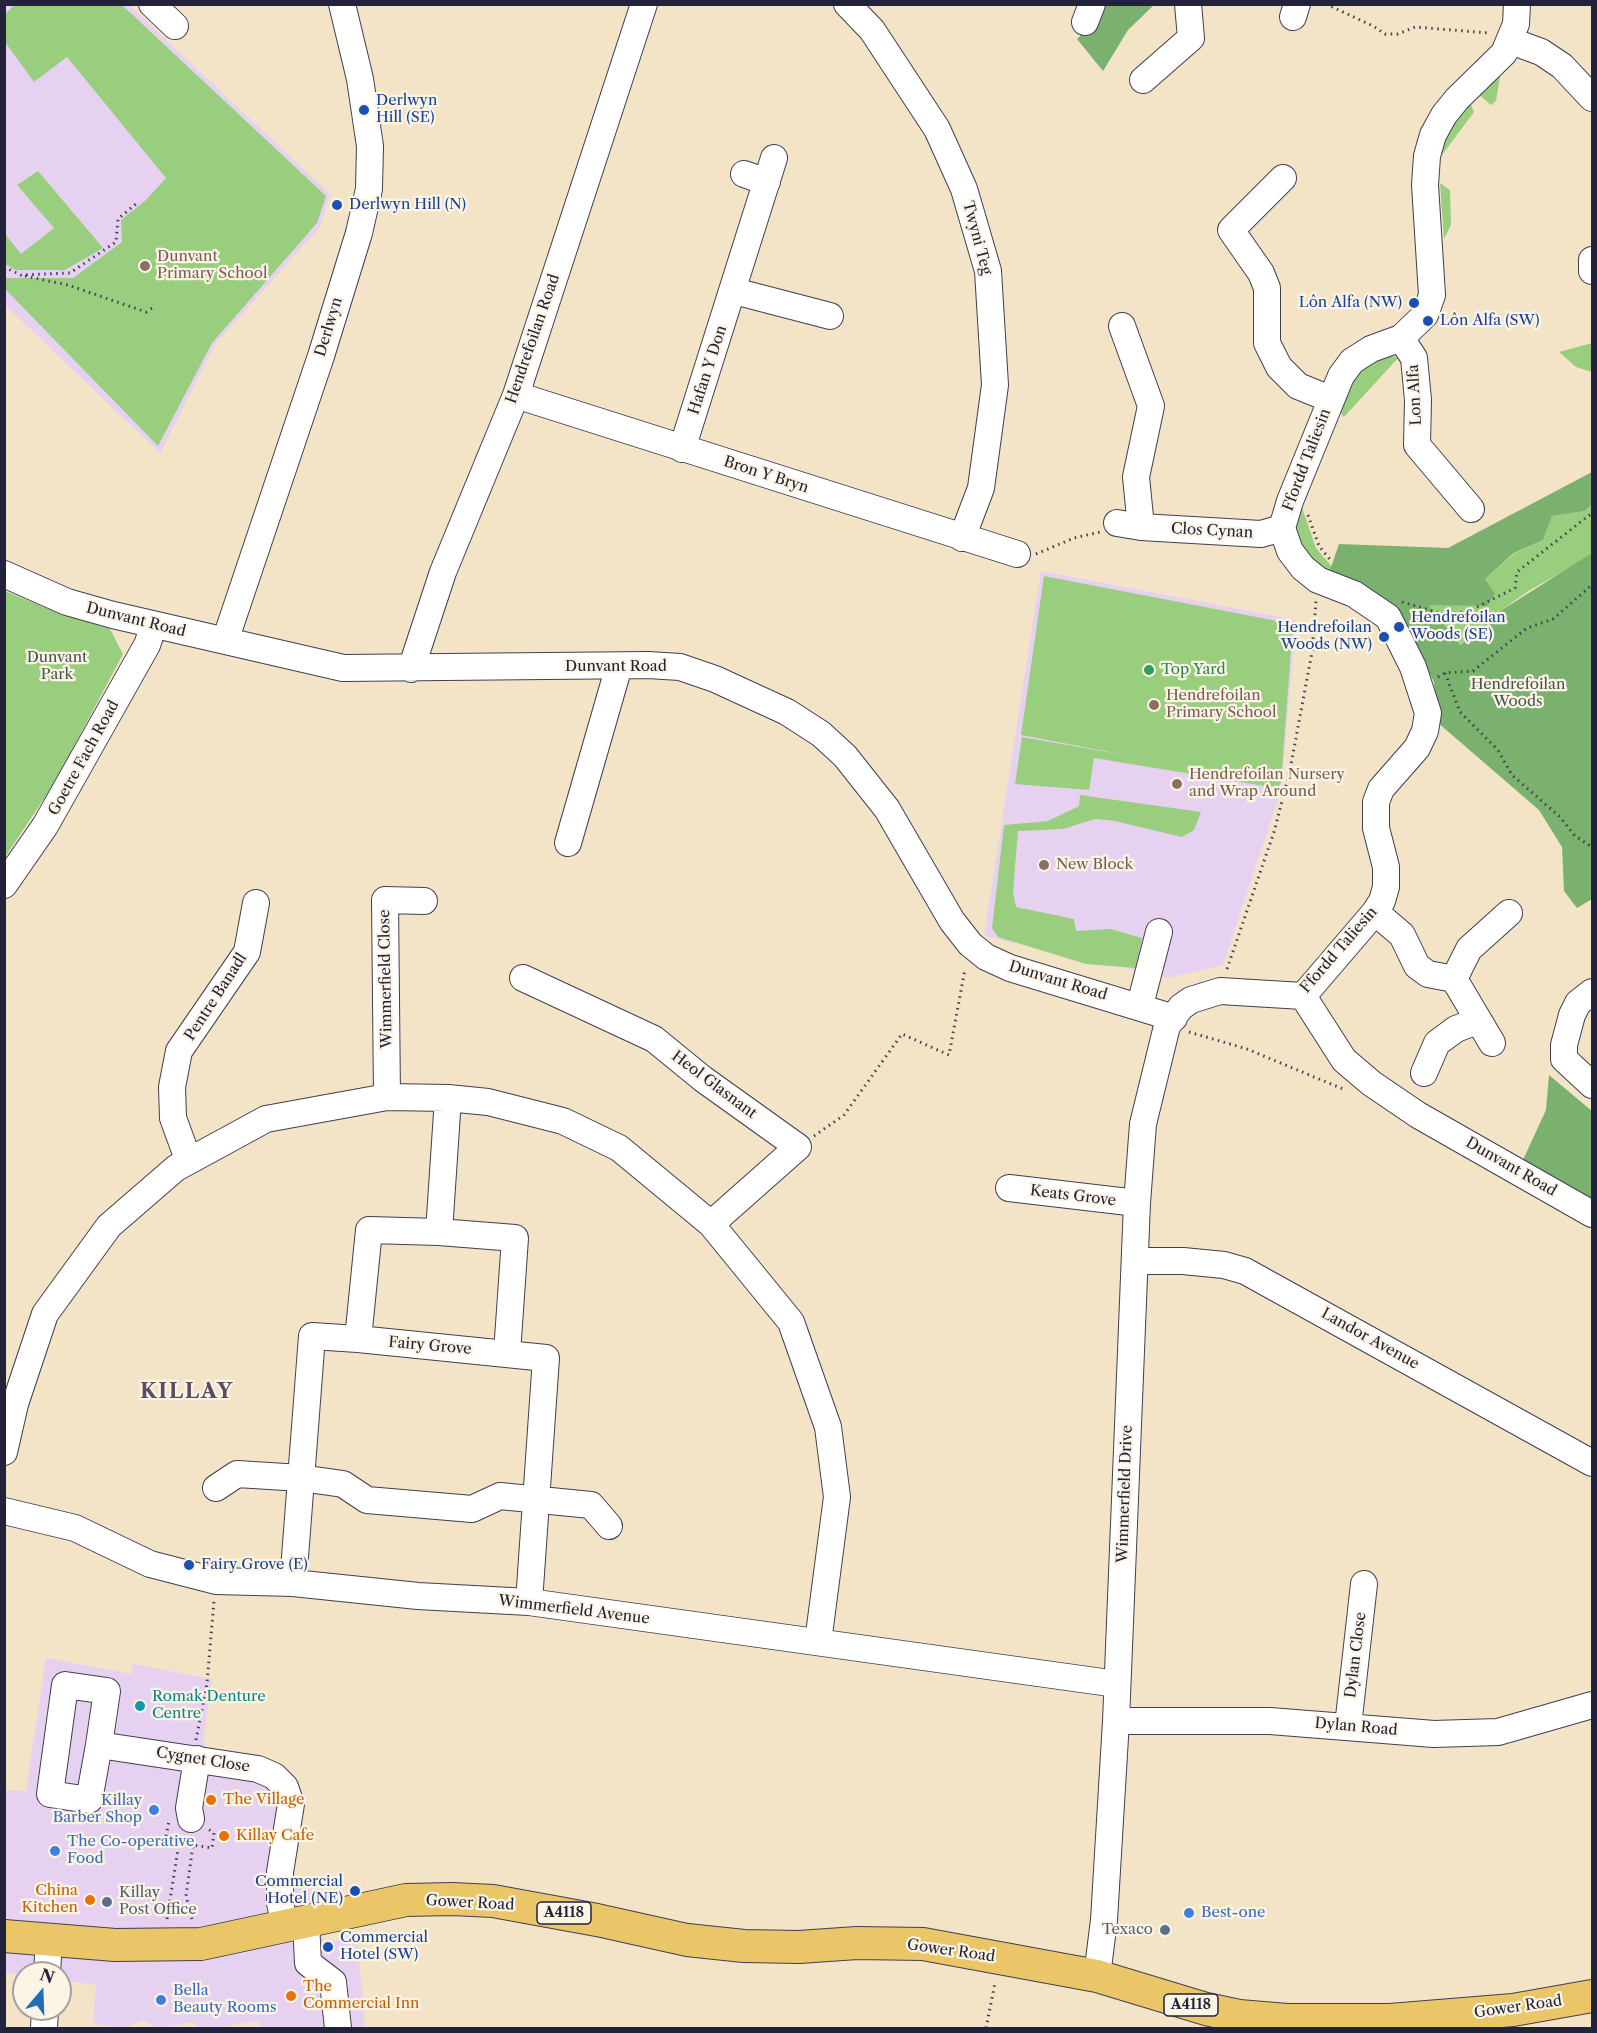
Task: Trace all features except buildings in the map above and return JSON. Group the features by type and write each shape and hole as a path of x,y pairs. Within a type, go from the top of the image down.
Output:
{"main road":[{"name":"Gower Road","path":"4,1936 115,1945 177,1946 201,1944 406,1900 493,1901 597,1920 687,1940 799,1947 857,1943 922,1944 1097,1976 1206,2009 1287,2024 1470,2014 1513,2010 1593,1996"},
{"path":"72,1964 220,1961 258,1951 288,1926"},
{"path":"4,1951 37,1961"}],"street":[{"path":"152,4 175,26"},
{"name":"Derlwyn","path":"225,641 321,356 359,233 369,189 370,146 360,79 342,4"},
{"name":"Hendrefoilan Road","path":"411,669 443,572 516,395 644,4"},
{"name":"Twyni Teg","path":"847,4 872,30 936,129 964,189 988,272 995,385 981,488 962,538"},
{"path":"1143,80 1191,38 1188,4"},
{"path":"1517,4 1516,24 1501,37 1542,52 1562,66 1593,98"},
{"name":"Ffordd Taliesin","path":"1170,1022 1191,1000 1220,991 1303,996 1375,912 1386,887 1386,867 1376,828 1376,802 1381,789 1417,748 1425,731 1428,712 1413,667 1388,617 1359,597 1318,580 1303,568 1290,551 1282,528 1296,486 1341,376 1353,361 1371,350 1401,338 1425,315 1432,295 1425,185 1428,156 1434,135 1444,115 1457,99 1494,64 1501,37"},
{"name":"Hafan Y Don","path":"682,449 734,291 762,171"},
{"path":"1283,178 1231,230 1261,273 1267,288 1267,343 1279,367 1298,386 1330,399"},
{"path":"1593,260 1593,271"},
{"path":"734,291 830,315"},
{"path":"1122,326 1151,406 1136,477 1129,525"},
{"name":"Lon Alfa","path":"1401,338 1413,358 1418,400 1417,445 1471,509"},
{"name":"Bron Y Bryn","path":"516,395 1017,554"},
{"name":"Clos Cynan","path":"1129,525 1261,534 1282,528"},
{"name":"Dunvant Road","path":"4,574 67,602 154,625 343,668 680,667 716,679 787,712 821,734 845,756 887,809 936,895 970,944 986,957 1010,968 1140,1005 1170,1022"},
{"name":"Goetre Fach Road","path":"4,885 45,826 147,645 154,625"},
{"path":"568,843 619,666"},
{"name":"Wimmerfield Close","path":"387,1097 385,900 424,901"},
{"name":"Pentre Banadl","path":"188,1159 173,1118 172,1088 179,1052 247,952 256,903"},
{"path":"1375,912 1402,935 1417,966 1428,974 1454,979 1492,1043"},
{"path":"1454,979 1468,949 1509,913"},
{"path":"1140,1005 1159,932"},
{"name":"Heol Glasnant","path":"523,978 654,1039 703,1079 798,1147"},
{"path":"1593,992 1578,1003 1572,1015 1564,1045 1564,1059 1593,1085"},
{"name":"Dunvant Road","path":"1303,996 1344,1060 1371,1083 1418,1115 1593,1214"},
{"path":"1424,1073 1437,1043 1456,1029 1477,1020"},
{"name":"Wimmerfield Drive","path":"1097,1976 1104,1920 1116,1721 1137,1203 1143,1124 1170,1022"},
{"path":"4,1452 15,1404 45,1314 109,1226 188,1159 266,1119 387,1097 448,1098 488,1102 563,1121 619,1148 711,1224 791,1322 828,1427 837,1497 818,1642"},
{"path":"439,1232 448,1098"},
{"path":"711,1224 798,1147"},
{"name":"Keats Grove","path":"1009,1188 1137,1203"},
{"path":"358,1339 369,1230 439,1232 515,1238 507,1353"},
{"name":"Landor Avenue","path":"1135,1261 1183,1261 1224,1265 1245,1271 1593,1462"},
{"name":"Fairy Grove","path":"293,1583 312,1336 358,1339 546,1358 529,1602"},
{"path":"216,1488 237,1474 302,1478 343,1484 367,1500 472,1509 500,1496 591,1505 609,1526"},
{"name":"Wimmerfield Avenue","path":"4,1510 75,1528 150,1563 216,1581 293,1583 418,1596 529,1602 1117,1684"},
{"name":"Dylan Close","path":"1348,1726 1363,1583"},
{"name":"Dylan Road","path":"1116,1721 1270,1721 1434,1734 1498,1732 1593,1705"},
{"name":"Cygnet Close","path":"107,1746 258,1769 274,1776 285,1787 291,1804 280,1872 280,1903 288,1926 308,1963 333,1982 338,2028"},
{"path":"191,1819 189,1808 197,1759"}],"path":[{"path":"1326,4 1366,22 1385,34 1398,34 1415,27 1501,37"},
{"path":"21,275 70,273 116,242 118,219 137,203"},
{"path":"4,267 21,275 68,285 146,312 154,307"},
{"path":"1296,486 1319,546 1359,597 1407,602 1443,614 1467,612 1515,588 1517,572 1593,513"},
{"path":"1017,554 1042,553 1074,538 1129,525"},
{"path":"1220,991 1274,832 1290,770 1312,652 1318,580"},
{"path":"1420,688 1445,673 1473,671 1527,628 1553,619 1593,585"},
{"path":"1445,673 1460,712 1497,750 1512,775 1560,817 1575,836 1593,847"},
{"path":"798,1147 844,1115 902,1034 949,1055 970,944"},
{"path":"1170,1022 1247,1049 1348,1091"},
{"path":"197,1759 195,1744 207,1683 216,1581"},
{"path":"167,1920 179,1843 165,1841 170,1815 191,1819 214,1833 212,1848 193,1845 186,1896 194,1927"},
{"path":"986,2028 1001,1958"}],"shaded area":[{"name":"Dunvant Primary School","path":"7,4 129,5 330,194 320,227 215,344 160,453 5,305 4,7"},
{"name":"Hendrefoilan Primary School","path":"1041,571 1296,620 1281,790 1223,965 1167,978 984,936"},
{"path":"46,1658 131,1674 133,1664 212,1679 203,1741 209,1752 301,1804 293,1876 316,1894 323,1942 357,1937 365,2028 263,2028 257,2021 216,2028 198,2028 193,2022 158,2028 142,2020 125,2028 93,2024 96,1985 72,1982 72,1961 12,1961 12,1974 5,1973 5,1790 26,1791"}],"green space":[{"name":"Dunvant Primary School","path":"15,4 122,5 326,196 317,223 212,343 158,446 5,289 5,278 73,278 122,242 121,220 146,200 166,178 67,57 34,82 5,42 5,14"},
{"path":"1100,5 1154,5 1128,30 1103,71 1077,39 1094,21"},
{"path":"1501,71 1496,101 1491,105 1477,93"},
{"path":"1469,101 1474,112 1442,155 1439,151 1446,130"},
{"path":"38,171 103,248 65,270 16,270 5,264 5,234 21,254 54,228 17,185"},
{"path":"1440,183 1450,190 1451,225 1444,239"},
{"path":"1592,343 1592,372 1576,367 1559,352"},
{"path":"1389,354 1398,358 1344,417 1339,411 1355,376 1372,361"},
{"name":"Hendrefoilan Woods","path":"1592,472 1592,504 1585,511 1552,516 1543,540 1514,553 1485,579 1495,594 1487,606 1428,605 1460,645 1497,613 1592,553 1592,899 1577,908 1564,891 1562,847 1539,810 1437,722 1434,682 1397,612 1329,573 1339,544 1448,548"},
{"path":"1300,502 1316,548 1333,568 1332,575 1298,548 1294,524"},
{"path":"1592,504 1591,556 1530,590 1497,613 1459,645 1427,604 1487,606 1485,579 1515,553 1543,540 1552,516 1585,511"},
{"path":"1044,576 1293,624 1281,783 1277,788 1094,758 1089,790 1015,784 1022,737 1136,757 1021,735"},
{"name":"Dunvant Park","path":"5,591 56,612 110,629 123,654 55,782 5,857"},
{"path":"1080,795 1201,812 1194,830 1182,837 1115,821 1095,819 1063,829 1018,831 1013,892 1016,907 1074,919 1076,931 1111,929 1142,938 1136,968 1086,964 998,937 992,928 1004,825 1048,821 1079,806"},
{"path":"1549,1075 1592,1111 1592,1202 1523,1160 1546,1110"}],"place":[{"name":"Derlwyn Hill (SE)","path":"364,110"},
{"name":"Derlwyn Hill (N)","path":"337,205"},
{"name":"Dunvant Primary School","path":"145,266"},
{"name":"Lôn Alfa (NW)","path":"1414,303"},
{"name":"Lôn Alfa (SW)","path":"1428,321"},
{"name":"Hendrefoilan Woods (SE)","path":"1399,627"},
{"name":"Hendrefoilan Woods (NW)","path":"1384,637"},
{"name":"Top Yard","path":"1149,670"},
{"name":"Hendrefoilan Primary School","path":"1154,705"},
{"name":"Hendrefoilan Nursery and Wrap Around","path":"1177,784"},
{"name":"New Block","path":"1044,865"},
{"name":"Fairy Grove (E)","path":"189,1565"},
{"name":"Romak Denture Centre","path":"140,1706"},
{"name":"The Village","path":"211,1800"},
{"name":"Killay Barber Shop","path":"154,1810"},
{"name":"Killay Cafe","path":"224,1836"},
{"name":"The Co-operative Food","path":"55,1851"},
{"name":"Commercial Hotel (NE)","path":"355,1891"},
{"name":"China Kitchen","path":"90,1900"},
{"name":"Killay Post Office","path":"107,1902"},
{"name":"Best-one","path":"1189,1913"},
{"name":"Texaco","path":"1165,1930"},
{"name":"Commercial Hotel (SW)","path":"328,1947"},
{"name":"The Commercial Inn","path":"291,1996"},
{"name":"Bella Beauty Rooms","path":"161,2000"}],"district":[{"name":"KILLAY","path":"187,1392"}]}
